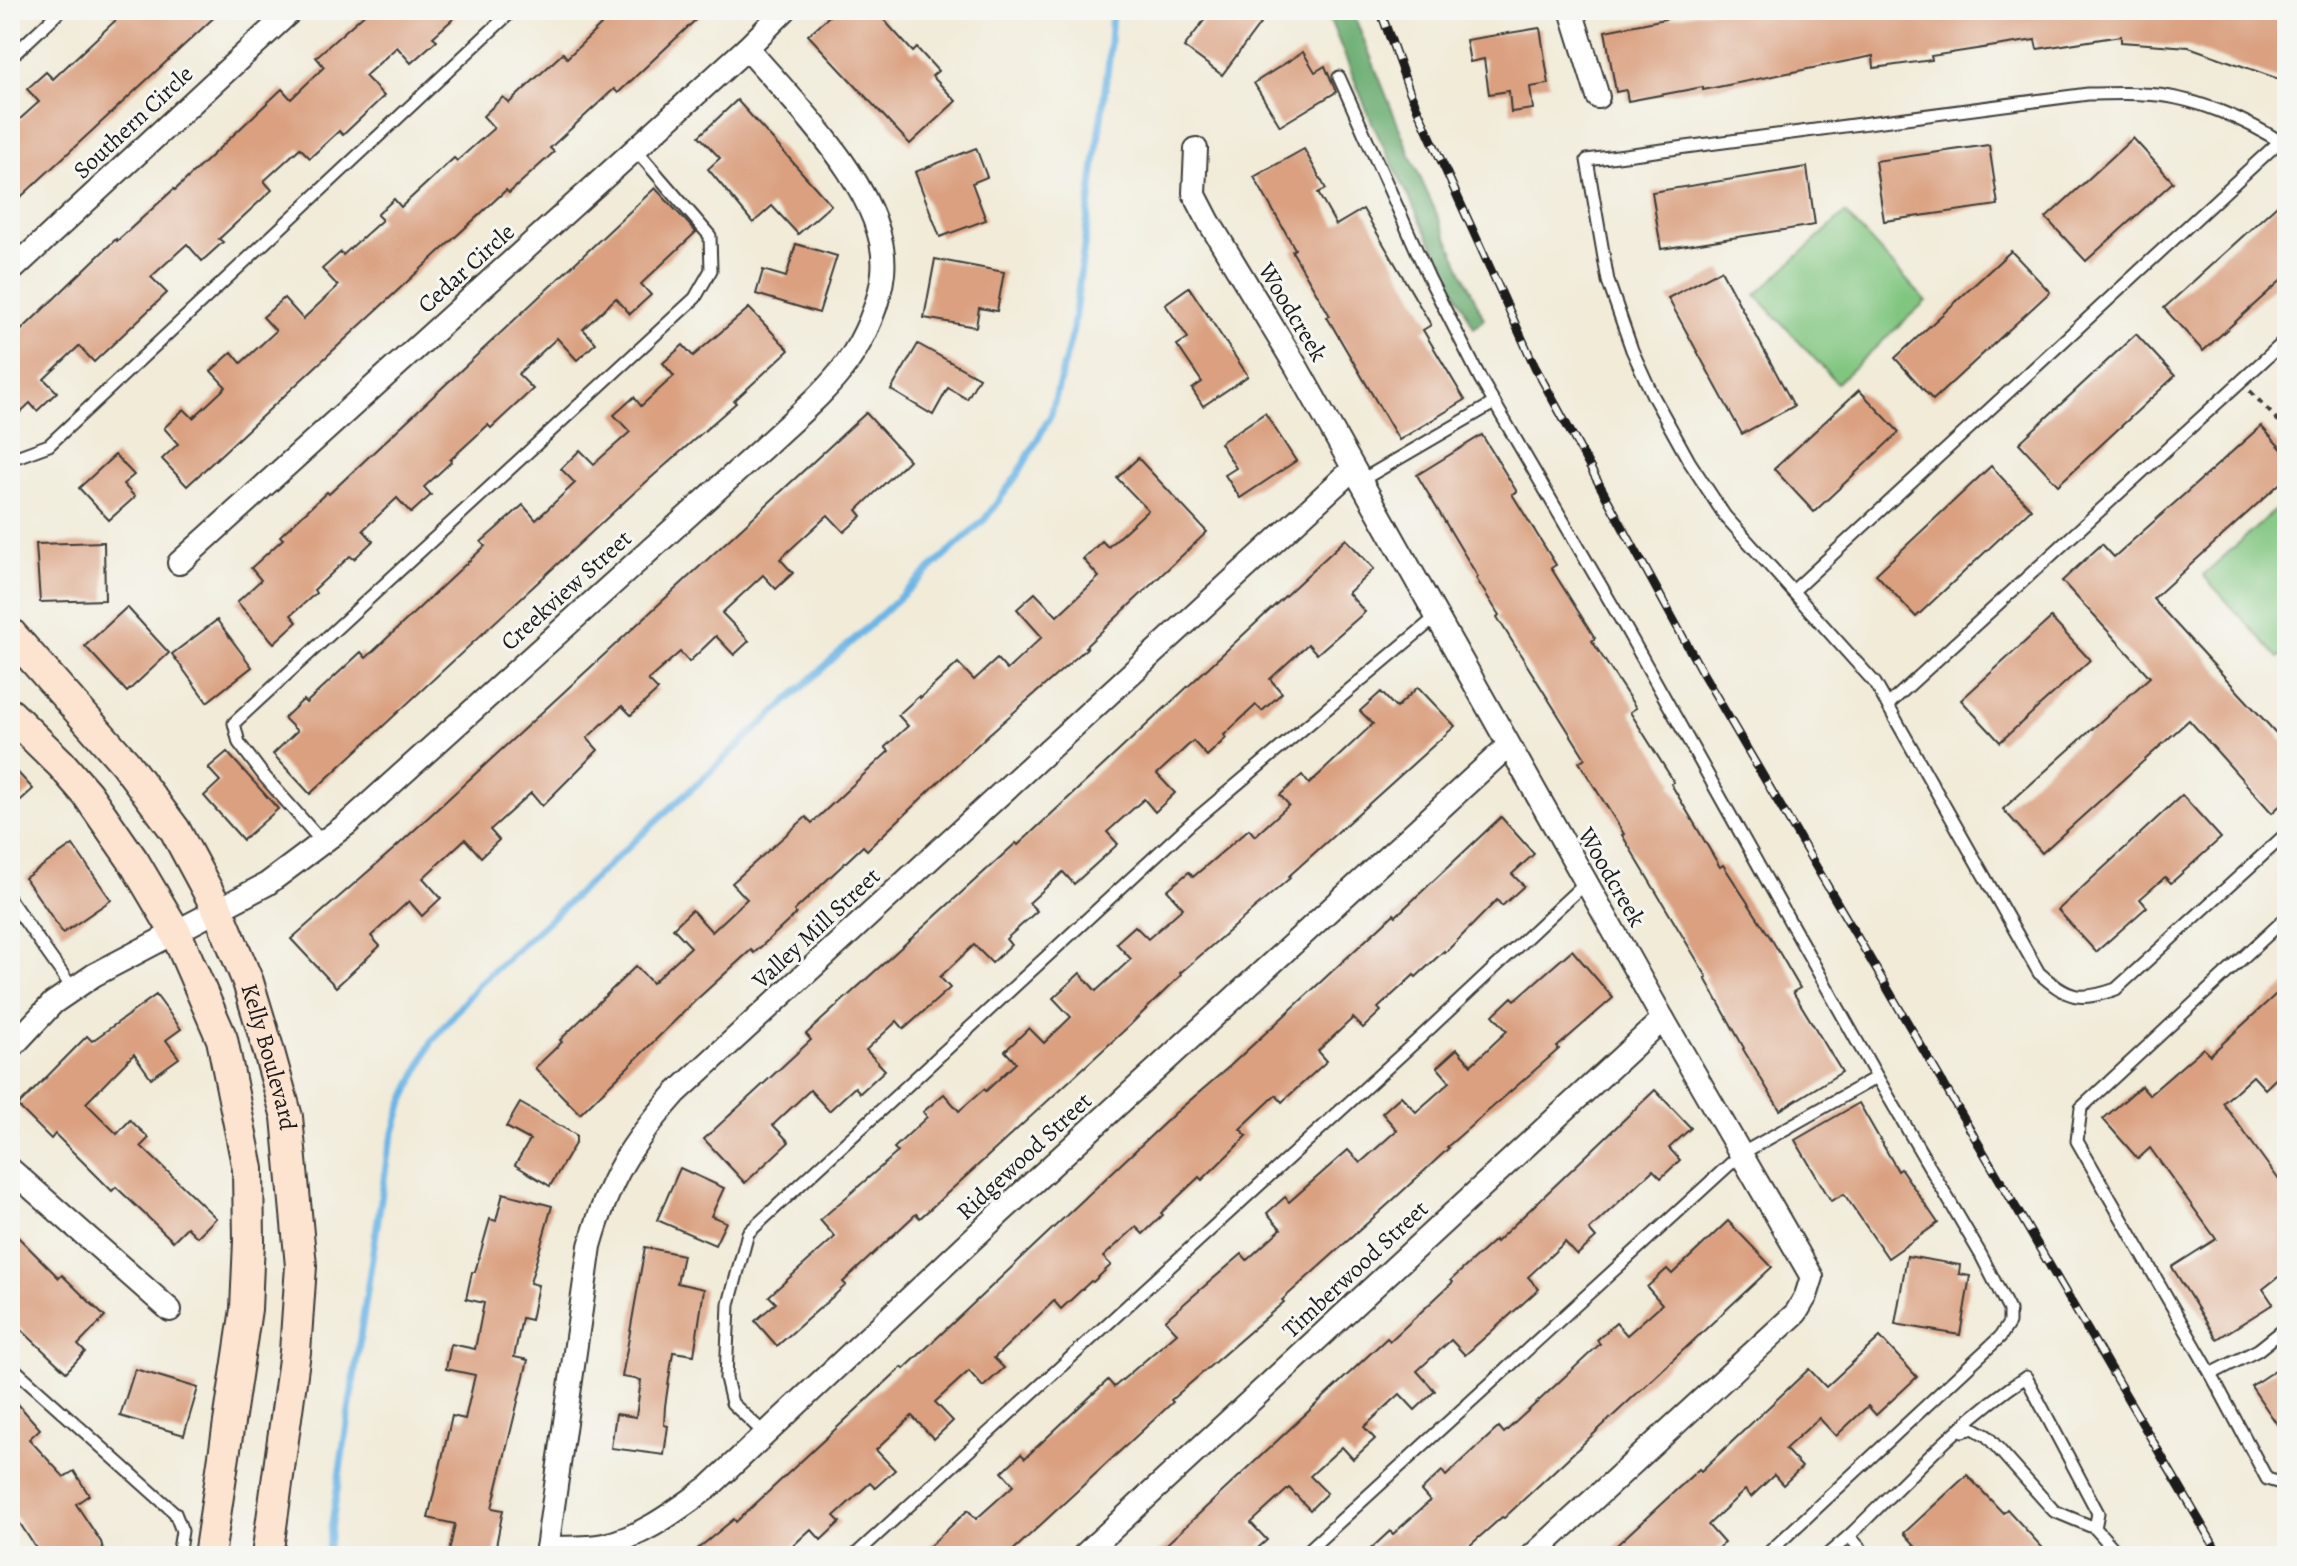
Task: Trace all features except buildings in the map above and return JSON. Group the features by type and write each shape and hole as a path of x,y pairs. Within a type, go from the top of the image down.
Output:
{"main road":[{"name":"Kelly Boulevard","path":"10,633 125,763 175,830 219,912 248,982 287,1117 301,1266 295,1352 267,1556"},
{"name":"Kelly Boulevard","path":"10,714 87,794 134,862 176,933 222,1039 248,1169 246,1309 209,1556"}],"street":[{"name":"Southern Circle","path":"10,272 292,10"},
{"name":"Cedar Circle","path":"179,563 747,48 785,10"},
{"path":"1571,10 1598,97"},
{"name":"Creekview Street","path":"10,1049 53,1003 94,975 219,912 267,884 323,843 829,386 860,343 883,273 882,244 868,202 848,167 747,48"},
{"name":"Woodcreek","path":"1196,149 1194,193 1812,1277 1796,1313 1532,1556"},
{"name":"Valley Mill Street","path":"546,1552 590,1246 601,1206 620,1164 649,1123 687,1082 1357,476"},
{"name":"Ridgewood Street","path":"546,1552 604,1545 625,1539 662,1520 709,1487 1508,746"},
{"name":"Timberwood Street","path":"1083,1556 1663,1019"},
{"path":"10,1169 170,1310"}],"lane":[{"path":"10,58 61,10"},
{"path":"10,453 19,456 49,445 513,10"},
{"path":"1339,77 1429,278 1494,403 1625,627 1877,1077 1981,1255 2009,1310 2009,1323 2000,1337 1765,1556"},
{"path":"1793,591 2284,144 2256,126 2215,108 2147,93 2088,94 1587,160 1608,281 1632,350 1689,461 1725,516 1875,683 2039,973 2062,993 2087,999 2116,989 2287,833"},
{"path":"323,843 239,743 234,723 695,298 711,270 710,236 635,149"},
{"path":"1889,704 2287,339"},
{"path":"1357,476 1494,403"},
{"path":"764,1433 732,1403 726,1378 729,1304 748,1233 1191,823 1436,617"},
{"path":"854,1556 1585,883"},
{"path":"10,900 21,911 73,989"},
{"path":"2287,917 2081,1108 2077,1141 2211,1374 2267,1479 2287,1485"},
{"path":"1302,1556 1741,1154 1877,1077"},
{"path":"2211,1374 2258,1350 2287,1327"},
{"path":"10,1365 175,1513 182,1531 178,1556"},
{"path":"1826,1556 1955,1434 2026,1377 2098,1513 2095,1528"},
{"path":"1955,1434 1973,1428 1987,1436 2054,1511 2095,1528 2120,1556"},
{"path":"1849,1536 1867,1556"}],"path":[{"path":"2241,381 2287,430"}],"green space":[{"path":"1326,10 1352,10 1411,157 1484,319 1474,328 1373,125"},
{"path":"1845,213 1926,301 1837,383 1756,295"},
{"path":"2280,506 2287,513 2287,649 2278,658 2203,575"}],"waterway":[{"path":"327,1556 388,1153 402,1105 432,1041 478,985 985,519 1018,474 1051,415 1073,329 1109,59 1112,10"}],"railway":[{"path":"1380,10 1409,90 1535,367 1702,672 2220,1556"}]}
